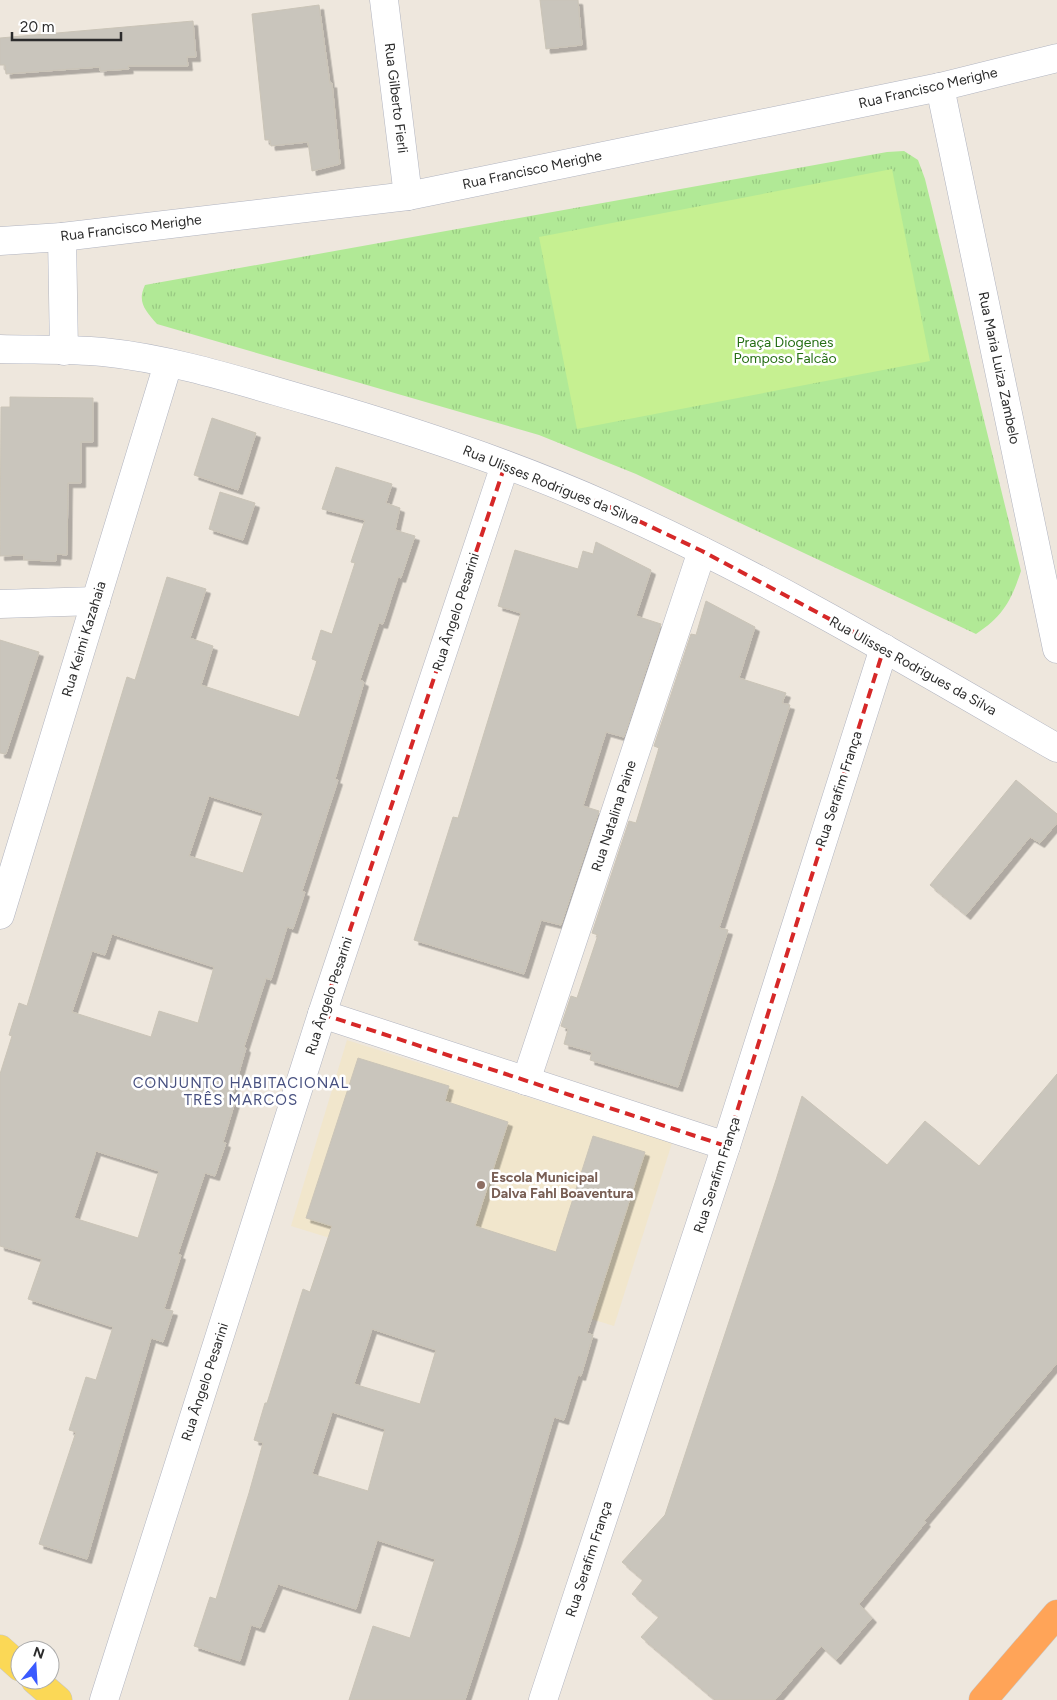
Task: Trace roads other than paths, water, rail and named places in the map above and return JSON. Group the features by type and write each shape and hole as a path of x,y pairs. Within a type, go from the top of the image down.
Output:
{"highway":[{"path":"983,1700 1057,1614"}],"main road":[{"path":"0,1649 10,1658"},
{"path":"46,1690 58,1700"}],"street":[{"name":"Rua Gilberto Fierli","path":"384,0 408,196"},
{"name":"Rua Francisco Merighe","path":"0,241 62,237 408,196 940,87 1057,58"},
{"name":"Rua Maria Luiza Zambelo","path":"940,87 1057,648"},
{"path":"62,237 64,351"},
{"name":"Rua Ulisses Rodrigues da Silva","path":"0,349 103,352 168,364 338,409 422,434 505,465 605,505 702,551 884,648 1057,748"},
{"name":"Rua Keimi Kazahaia","path":"0,915 168,364"},
{"name":"Rua Ângelo Pesarini","path":"104,1700 322,1014 505,465"},
{"name":"Rua Natalina Paine","path":"526,1081 702,551"},
{"path":"0,604 96,601"},
{"name":"Rua Serafim França","path":"542,1700 726,1146 884,648"},
{"path":"322,1014 726,1146"}],"place":[{"name":"Escola Municipal Dalva Fahl Boaventura","path":"481,1185"}],"district":[{"name":"CONJUNTO HABITACIONAL TRÊS MARCOS","path":"241,1092"}],"park label":[{"name":"Praça Diogenes Pomposo Falcão","path":"785,350"}]}
